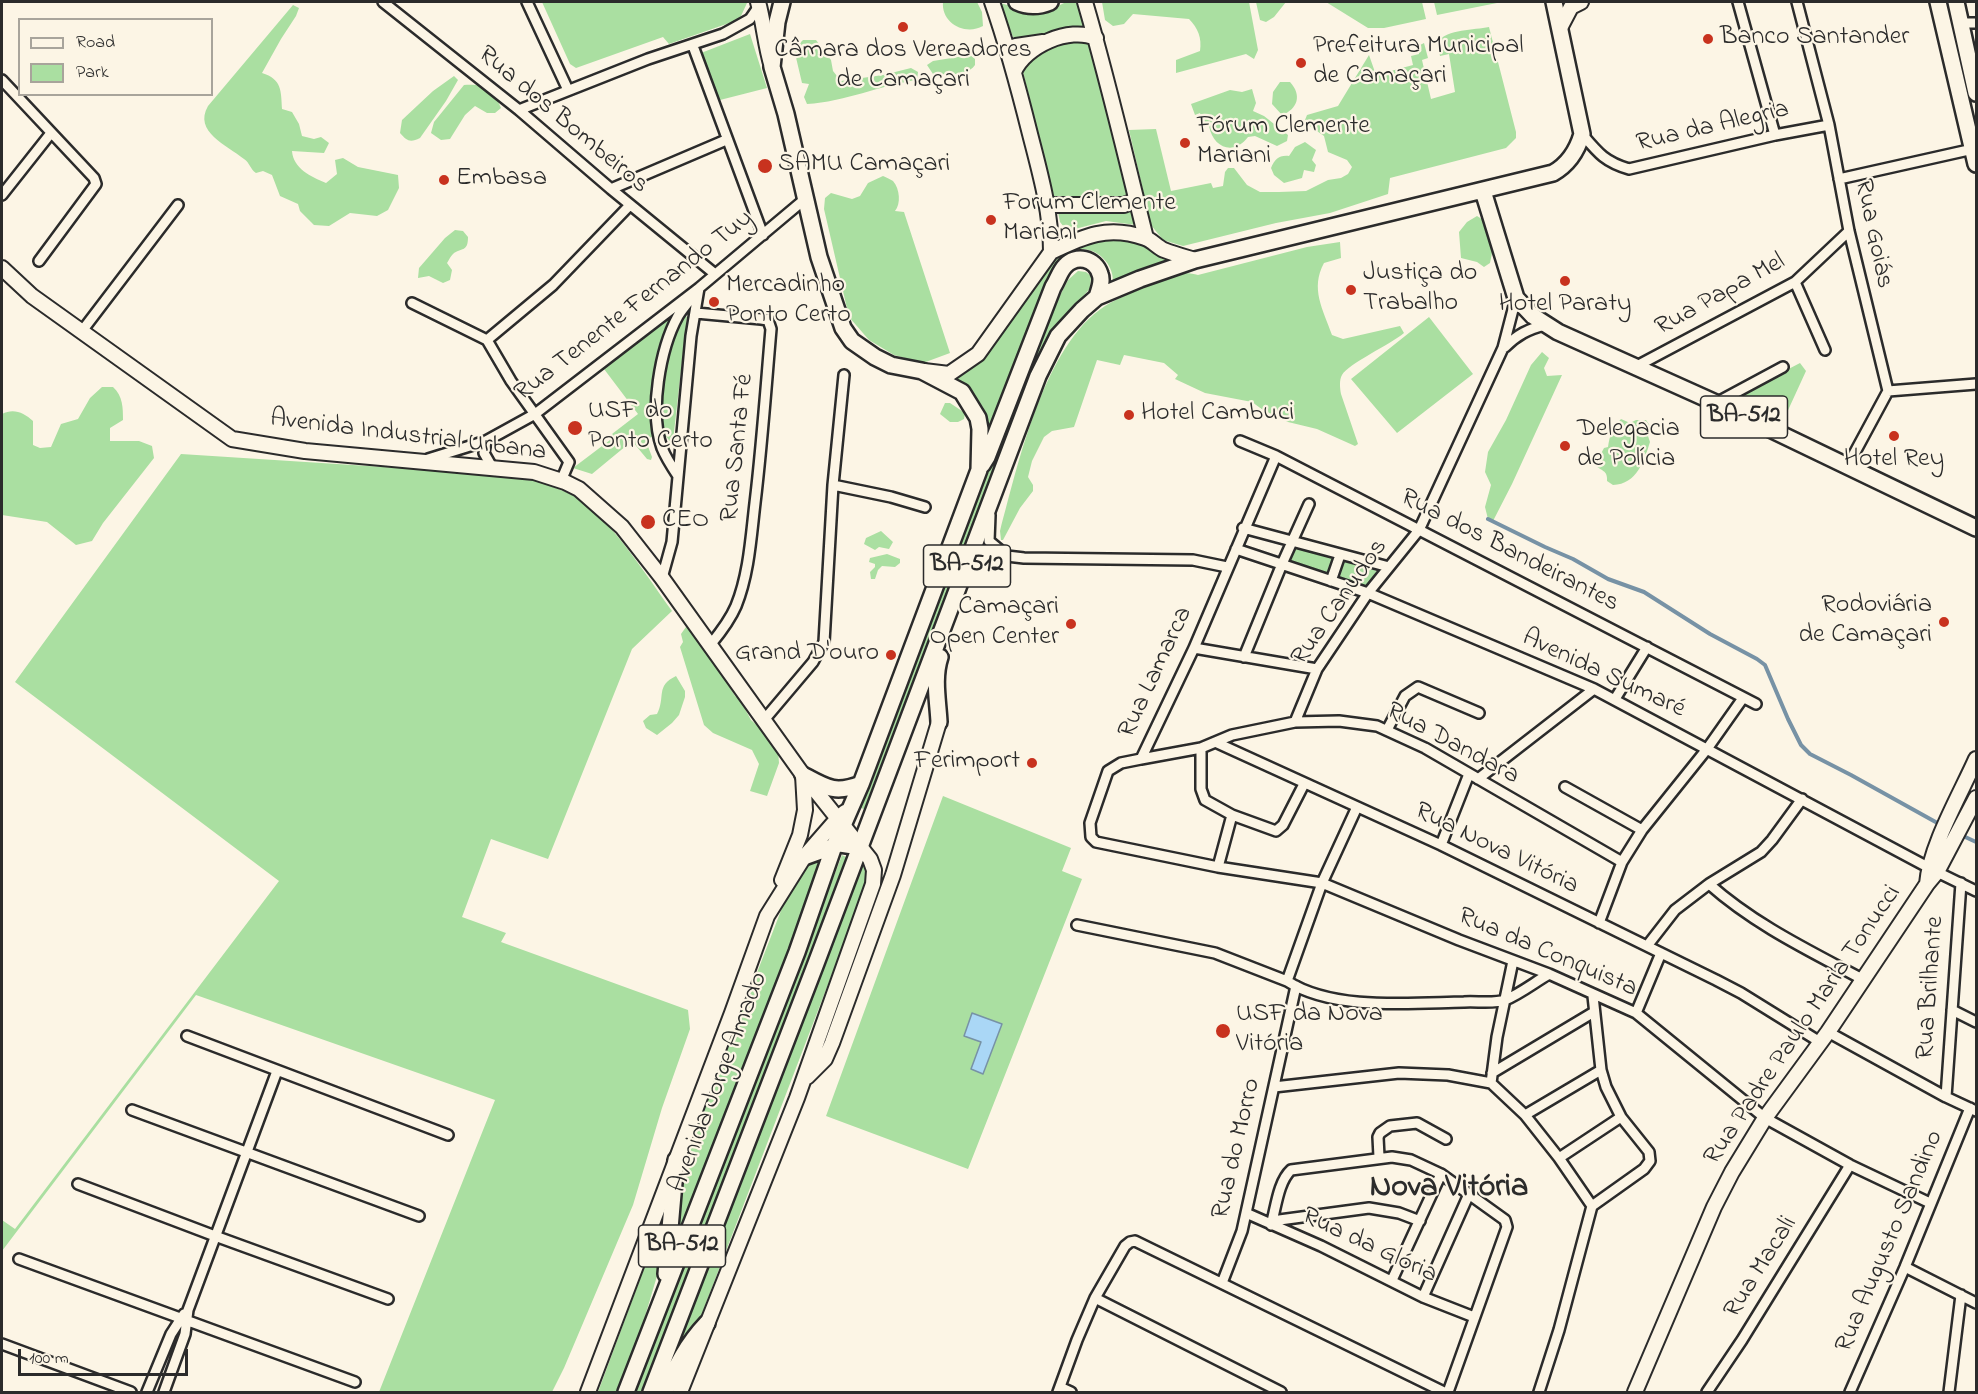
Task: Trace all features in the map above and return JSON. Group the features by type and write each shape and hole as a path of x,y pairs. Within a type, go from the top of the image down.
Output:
{"main road":[{"name":"BA-512","path":"782,2 777,22 772,68 786,114 819,257 843,328 852,341 875,357 891,365 921,371"},
{"path":"1017,2 1026,6 1036,6 1050,2"},
{"path":"1554,2 1582,134"},
{"path":"1938,2 1977,164"},
{"path":"1956,2 1968,28 1977,93"},
{"path":"1949,42 1968,28"},
{"name":"BA-512","path":"1097,297 1195,260 1553,173 1573,156 1582,134"},
{"name":"BA-512","path":"1483,191 1516,298 1545,325 1977,528"},
{"path":"979,470 987,457 1053,287 1065,267 1074,260 1084,259 1095,265 1100,273 1101,281 1097,297"},
{"name":"Avenida Jorge Amado","path":"651,1392 1044,362 1058,336 1097,297"},
{"name":"Avenida Jorge Amado","path":"626,1392 797,952 841,821 861,784 979,470 980,429 972,408 962,392 921,371"},
{"path":"939,722 938,691 935,681 938,662 973,563 979,535"},
{"path":"803,775 835,790 861,784"},
{"path":"804,857 834,846 847,844 860,847"},
{"path":"664,1291 676,1160"},
{"path":"665,1392 679,1358 694,1336 707,1323"}],"street":[{"name":"Rua dos Bombeiros","path":"383,2 519,110 715,274"},
{"path":"527,2 568,90"},
{"path":"992,2 1014,72 1047,205 1051,252"},
{"path":"1085,2 1115,109 1146,238"},
{"path":"1560,28 1571,7 1581,2"},
{"path":"1738,2 1774,135"},
{"name":"Rua Goiás","path":"1797,2 1829,125 1849,231 1888,392"},
{"path":"519,110 648,59 693,46 740,27 750,19 759,4"},
{"path":"759,4 765,47 772,68"},
{"path":"1007,49 1080,33 1096,38"},
{"path":"1014,72 1021,58 1043,42"},
{"path":"693,46 763,235"},
{"path":"2,80 94,178 96,184 39,261"},
{"name":"Rua da Alegria","path":"1582,134 1599,155 1610,163 1629,169 1774,135 1829,125"},
{"path":"2,195 51,133"},
{"path":"611,189 726,140"},
{"path":"1839,179 1973,149"},
{"name":"Rua Tenente Fernando Tuy","path":"420,462 486,441 535,414 699,288 805,199"},
{"path":"1047,205 1124,205 1136,201"},
{"path":"82,331 178,205"},
{"path":"487,340 554,285 630,205"},
{"name":"Rua Papa Mel","path":"1635,367 1795,282 1849,231"},
{"path":"921,371 949,374 978,354 1051,252 1087,235 1118,232 1146,238 1165,250 1195,260"},
{"name":"Avenida Industrial Urbana","path":"2,268 32,296 232,439 305,451 534,472 579,489 622,527 711,644 803,775 841,821"},
{"path":"1795,282 1825,350"},
{"path":"662,578 672,542 691,336 699,288"},
{"path":"678,476 662,446 656,418 659,376 666,345 678,316 699,288"},
{"name":"Rua Canudos","path":"1295,722 1317,669 1368,593 1419,530 1503,348 1516,298"},
{"path":"412,303 487,340 511,381 569,462 561,481"},
{"name":"Rua Santa Fé","path":"696,313 768,320 771,329 760,463 745,576 735,609 721,633 711,644"},
{"name":"Rua Canudos","path":"1503,348 1528,329 1545,325"},
{"path":"1716,404 1783,367"},
{"path":"764,720 813,662 824,642 833,485 844,375"},
{"path":"1847,467 1888,392 1977,384"},
{"path":"486,441 484,453 492,467"},
{"name":"Rua dos Bandeirantes","path":"1240,441 1276,456 1756,704"},
{"name":"Rua Lamarca","path":"1276,456 1243,528 1194,648 1141,759 1121,763 1108,771 1090,823 1091,837 1096,842 1218,867 1322,883"},
{"path":"833,485 891,497 925,507"},
{"path":"990,503 989,541 1006,556 1193,560 1227,567"},
{"path":"1244,657 1309,504"},
{"path":"1243,528 1389,567"},
{"name":"Avenida Sumaré","path":"1236,549 1368,593 1594,689 1977,891"},
{"path":"1331,580 1340,555"},
{"path":"1615,699 1647,647"},
{"path":"1194,648 1317,669"},
{"path":"1387,730 1405,696 1418,687 1479,712"},
{"path":"1478,780 1594,689"},
{"path":"1599,923 1622,862 1642,830 1707,749 1743,698"},
{"path":"803,1081 825,1059 832,1043 893,875 939,722"},
{"name":"Rua Dandara","path":"1215,742 1232,735 1295,722 1358,722 1377,726 1425,748 1622,862"},
{"path":"1141,759 1201,748 1215,742"},
{"name":"Rua Nova Vitória","path":"1215,742 1441,845 1973,1110"},
{"path":"1201,748 1202,797 1210,804 1276,831 1286,821 1304,784"},
{"name":"Rua Padre Paulo Maria Tonucci","path":"1635,1392 1714,1207 1732,1172 1765,1118 1864,980 1927,884 1945,843 1949,818 1972,779 1977,759"},
{"path":"1441,845 1469,774"},
{"path":"588,1392 767,916 800,835 805,810 803,775"},
{"path":"1565,786 1642,830"},
{"name":"Rua Padre Paulo Maria Tonucci","path":"1945,843 1963,825 1977,798"},
{"path":"1647,946 1675,910 1709,884 1761,852 1802,799"},
{"path":"1287,981 1322,883 1357,807"},
{"path":"1218,867 1232,814"},
{"path":"680,1392 803,1081 873,884 874,870 870,859 841,821 804,857 767,916"},
{"name":"Rua Brilhante","path":"1946,1097 1961,882"},
{"name":"Rua da Conquista","path":"1322,883 1549,974 1593,996 1636,1013 1765,1118 1850,1165 1930,1203"},
{"path":"1709,884 1729,902 1767,928 1864,980"},
{"path":"1077,925 1215,953 1324,996 1354,1001 1422,1003 1504,1001 1549,974"},
{"path":"1636,1013 1661,953"},
{"path":"1491,1078 1513,961"},
{"name":"Rua do Morro","path":"1222,1283 1242,1231 1296,986"},
{"path":"1539,1392 1559,1330 1592,1206 1644,1169 1650,1161 1649,1152 1621,1117 1608,1094 1601,1070 1593,996"},
{"path":"1952,1010 1977,1022"},
{"path":"1274,1087 1399,1073 1491,1078 1594,1012"},
{"path":"187,1036 448,1135"},
{"path":"1525,1115 1601,1070"},
{"path":"147,1392 171,1334 184,1319 188,1310 277,1071"},
{"path":"1491,1078 1525,1115 1559,1158 1592,1206"},
{"path":"132,1110 419,1216"},
{"name":"Rua Augusto Sandino","path":"1850,1392 1905,1267 1930,1203 1973,1110"},
{"path":"1559,1158 1621,1117"},
{"path":"1379,1157 1378,1137 1380,1132 1390,1126 1417,1123 1446,1139"},
{"path":"1071,1392 1059,1390 1077,1341 1095,1298 1125,1245 1131,1242 1142,1244 1446,1392 1507,1227 1504,1220 1441,1174 1411,1160 1379,1157 1291,1170 1286,1176 1278,1197 1271,1223 1369,1208 1420,1221"},
{"name":"Rua Macali","path":"1707,1392 1742,1340 1850,1165"},
{"path":"1392,1280 1441,1174"},
{"path":"78,1184 388,1299"},
{"path":"1424,1297 1469,1194"},
{"name":"Rua da Glória","path":"1246,1213 1424,1297 1474,1317"},
{"path":"20,1258 355,1382"},
{"path":"1905,1267 1977,1303"},
{"path":"1949,1392 1961,1295"},
{"path":"1095,1298 1257,1382 1281,1392"},
{"path":"164,1392 185,1334 184,1319"},
{"path":"2,1344 131,1392"},
{"path":"1254,1392 1257,1382"}],"green space":[{"path":"542,2 747,3 741,16 735,21 669,44 663,37 576,68 570,64"},
{"path":"943,2 977,2 982,12 983,26 969,29 956,26 946,16"},
{"path":"997,2 1031,12 1050,10 1066,2 1082,2 1089,30 1018,43"},
{"path":"1102,2 1249,2 1258,50 1254,59 1246,54 1176,73 1176,60 1200,51 1199,34 1189,19 1133,14 1124,24 1113,26 1105,20"},
{"path":"1256,2 1286,2 1274,17 1266,22 1260,20"},
{"path":"1326,2 1422,2 1426,19 1384,28 1368,28"},
{"path":"1434,2 1502,2 1437,15"},
{"path":"293,5 299,8 296,16 262,73 277,82 281,91 282,109 292,112 299,124 302,136 314,139 321,137 329,143 324,153 292,151 293,157 304,171 326,183 337,174 335,160 343,158 358,167 398,175 399,188 388,210 377,216 350,213 329,226 314,225 300,211 298,204 280,196 272,175 263,171 256,173 246,161 208,131 205,115 208,106"},
{"path":"1489,27 1516,132 1516,138 1506,148 1390,178 1388,194 1330,213 1276,223 1183,246 1163,240 1151,225 1129,130 1156,129 1171,191 1211,183 1213,188 1223,186 1225,172 1228,168 1234,168 1247,185 1260,192 1306,191 1328,180 1341,178 1348,174 1352,167 1347,160 1328,152 1324,136 1305,120 1307,115 1338,106 1369,55 1376,75 1413,65 1411,56 1419,54 1418,46 1424,43 1428,58 1422,60 1431,99 1455,92 1449,54 1440,56 1437,42 1454,32"},
{"path":"750,34 767,88 720,100 701,53"},
{"path":"1079,37 1091,42 1129,195 1126,199 1057,199 1054,197 1021,64 1041,48"},
{"path":"803,40 816,40 831,60 833,71 841,81 911,68 918,72 917,80 835,100 807,104 804,97 809,84 802,83 794,49"},
{"path":"970,55 975,59 975,65 962,73 933,74 927,65 933,61"},
{"path":"454,76 458,80 420,138 411,141 405,138 400,133 402,120 433,91"},
{"path":"1280,82 1290,82 1297,97 1292,109 1282,115 1272,104 1273,92"},
{"path":"464,85 478,85 487,89 495,96 501,108 495,113 487,113 475,106 465,115 450,139 441,140 431,133 434,122"},
{"path":"1252,89 1256,103 1253,111 1264,116 1288,135 1287,141 1277,146 1255,136 1248,137 1231,148 1219,144 1211,134 1209,126 1204,127 1200,113 1195,115 1191,104 1230,90 1242,92"},
{"path":"1305,142 1316,150 1312,160 1316,165 1314,172 1304,170 1302,178 1284,183 1274,175 1271,168 1278,158 1289,156 1295,147"},
{"path":"883,176 893,181 897,188 899,201 895,211 904,212 950,353 923,363 894,355 869,340 849,317 824,209 825,198 831,193 852,199 860,196 868,183"},
{"path":"1131,205 1136,225 1106,221 1067,231 1060,222 1057,207"},
{"path":"1477,216 1487,225 1493,242 1490,263 1484,267 1477,262 1461,258 1459,232 1467,222"},
{"path":"455,230 463,231 468,237 468,242 465,248 453,254 447,263 452,270 450,280 443,283 429,276 418,278 419,268"},
{"path":"1118,236 1177,258 1140,269 1113,281 1109,266 1092,251 1077,249 1057,262 987,431 983,407 969,389 950,375 962,372 1053,258 1071,246"},
{"path":"1340,242 1341,258 1324,263 1318,282 1319,299 1332,335 1343,339 1400,326 1404,333 1352,365 1341,377 1341,394 1358,444 1355,446 1317,429 1288,422 1252,402 1205,393 1175,379 1178,375 1164,363 1124,355 1120,365 1097,360 1074,427 1052,431 1044,437 1032,461 1028,477 1033,485 1033,491 1001,540 1000,531 1007,504 1036,408 1065,348 1084,324 1109,303 1169,276 1183,273 1198,275 1307,247"},
{"path":"1078,271 1086,272 1091,276 1090,288 1059,323 1037,358 864,809 858,807 1047,321 1068,280"},
{"path":"676,312 681,312 687,317 673,441 671,443 663,432 646,441 651,460 647,459 632,441 592,474 573,468 614,437 612,434 638,414 604,369"},
{"path":"1429,317 1473,374 1397,433 1351,379"},
{"path":"1542,352 1549,358 1544,368 1547,376 1562,375 1493,521 1488,519 1485,507 1491,485 1485,472 1488,452 1506,420 1531,365"},
{"path":"1800,363 1806,371 1784,419 1735,397"},
{"path":"102,387 113,387 121,398 123,420 110,428 110,441 139,441 152,446 154,458 103,523 92,541 76,545 47,522 2,515 2,414 15,411 26,416 33,421 33,445 40,448 51,447 61,424 78,419 90,398"},
{"path":"945,403 950,403 965,413 964,419 950,422 940,414"},
{"path":"1621,419 1630,423 1636,420 1646,420 1651,427 1648,436 1650,442 1642,464 1634,476 1621,484 1613,485 1607,481 1605,473 1595,465 1604,448 1608,447 1612,432"},
{"path":"181,454 524,476 570,494 589,506 628,549 672,611 632,649 548,859 491,839 462,917 506,933 501,942 688,1010 690,1029 662,1108 633,1205 552,1392 379,1392 495,1100 196,995 2,1251 2,1220 15,1229 279,881 15,682"},
{"path":"881,531 893,542 889,549 879,547 875,550 864,544 866,538"},
{"path":"1293,547 1377,571 1366,588 1287,561"},
{"path":"887,554 900,559 900,563 895,567 882,566 875,579 871,579 870,572 875,564 869,562 870,558"},
{"path":"686,627 695,631 751,720 771,738 778,750 779,763 767,796 750,791 759,764 752,750 713,733 704,725 680,647 683,642 681,634"},
{"path":"676,676 685,691 685,697 679,715 657,735 646,728 643,721 650,715 657,714 665,684"},
{"path":"943,796 1071,848 1062,871 1082,879 968,1169 826,1116"},
{"path":"842,855 846,857 644,1392 635,1392"},
{"path":"821,858 821,867 672,1258 685,1159 787,895 805,867"},
{"path":"861,862 867,867 866,885 672,1392 657,1392"},
{"path":"665,1212 657,1276 627,1377 621,1392 598,1392"}],"water":[{"path":"972,1013 1002,1024 983,1074 971,1069 981,1042 964,1036"}],"waterway":[{"path":"1488,519 1573,559 1608,579 1644,592 1710,634 1757,659 1765,665 1801,745 1810,754 1941,825"},
{"path":"1961,835 1976,842"}],"place":[{"name":"Câmara dos Vereadores de Camaçari","path":"903,27"},
{"name":"Banco Santander","path":"1708,39"},
{"name":"Prefeitura Municipal de Camaçari","path":"1301,63"},
{"name":"Fórum Clemente Mariani","path":"1185,143"},
{"name":"SAMU Camaçari","path":"765,166"},
{"name":"Embasa","path":"444,180"},
{"name":"Forum Clemente Mariani","path":"991,220"},
{"name":"Hotel Paraty","path":"1565,281"},
{"name":"Justiça do Trabalho","path":"1351,290"},
{"name":"Mercadinho Ponto Certo","path":"714,302"},
{"name":"Hotel Cambuci","path":"1129,415"},
{"name":"USF do Ponto Certo","path":"575,428"},
{"name":"Hotel Rey","path":"1894,436"},
{"name":"Delegacia de Polícia","path":"1565,446"},
{"name":"CEO","path":"648,522"},
{"name":"Rodoviária de Camaçari","path":"1944,622"},
{"name":"Camaçari Open Center","path":"1071,624"},
{"name":"Grand D'ouro","path":"891,655"},
{"name":"Ferimport","path":"1032,763"},
{"name":"USF da Nova Vitória","path":"1223,1031"}],"district":[{"name":"Nova Vitória","path":"1449,1190"}]}
